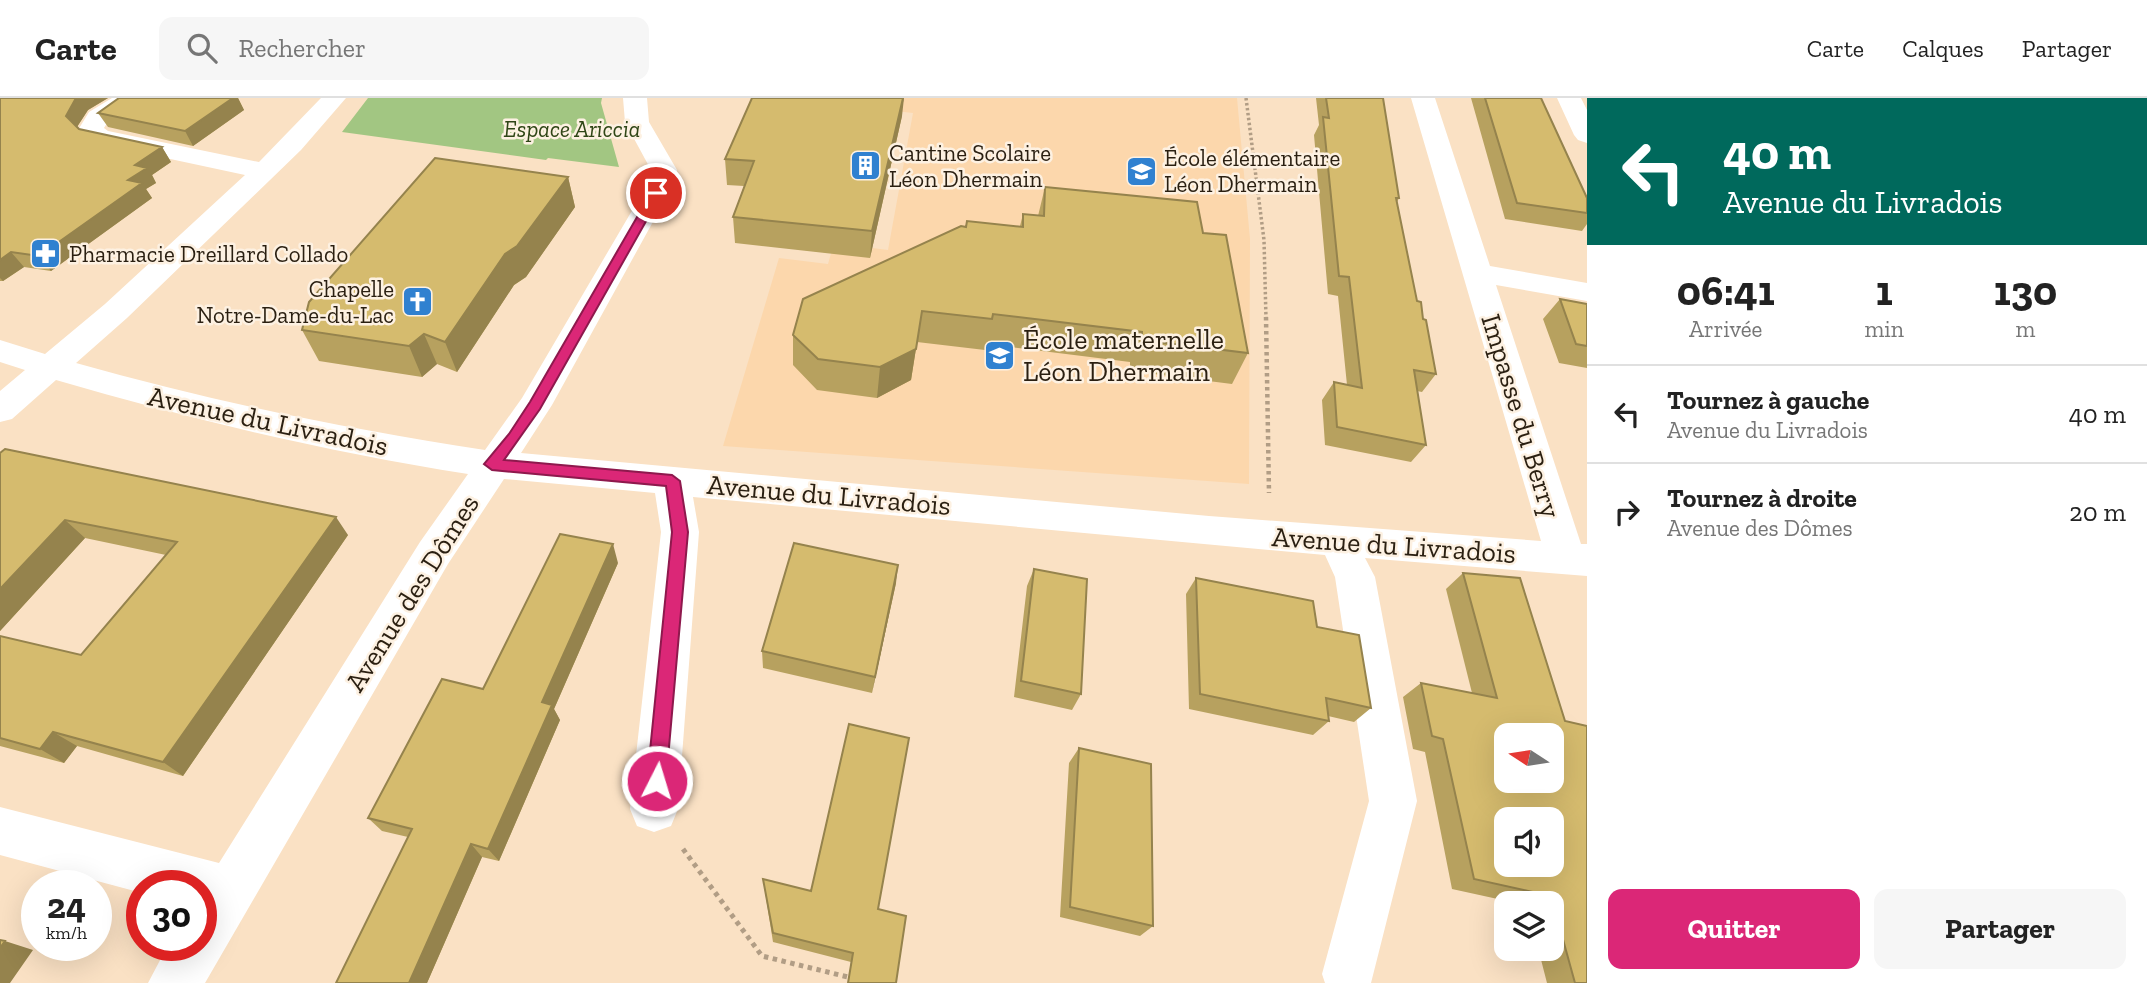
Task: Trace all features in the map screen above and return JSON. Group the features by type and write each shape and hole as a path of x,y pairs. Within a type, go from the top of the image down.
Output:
{"street":[{"path":"129,98 98,117 90,130 100,137 264,171"},
{"path":"0,410 116,311 264,171 334,98"},
{"name":"Avenue des Dômes","path":"217,914 434,553 492,464 514,438 535,405 663,180 664,170 637,122 635,98"},
{"name":"Impasse du Berry","path":"1423,98 1477,273 1577,559"},
{"path":"1569,98 1587,135"},
{"name":"Impasse du Berry","path":"1477,273 1587,292"},
{"name":"Avenue du Livradois","path":"0,351 102,384 272,426 426,455 492,464 1270,536 1577,559"},
{"path":"654,809 680,532 672,481"},
{"path":"1338,541 1355,577 1393,801 1348,974"},
{"path":"0,831 231,891"},
{"path":"175,983 188,961"}],"path":[{"path":"1246,98 1264,240 1270,536"},
{"path":"654,809 762,956 856,980"}],"shaded area":[{"name":"École maternelle Léon Dhermain","path":"775,98 1237,98 1250,239 1249,484 723,446 779,258 828,264 834,243 888,250 913,113"}],"green space":[{"name":"Espace Ariccia","path":"368,98 602,98 601,103 619,167 548,158 546,160 342,132"}],"building":[{"path":"0,98 76,98 66,116 79,129 162,147 135,165 147,168 128,180 142,183 39,256 11,252 0,260"},
{"path":"119,98 233,98 185,131 98,113"},
{"name":"Cantine Scolaire Léon Dhermain","path":"752,98 903,98 872,231 733,217 754,161 725,159"},
{"path":"1326,98 1383,98 1399,198 1396,198 1417,301 1421,302 1423,319 1426,320 1436,374 1414,370 1426,445 1337,427 1334,382 1362,388 1349,277 1339,276 1323,117 1329,118"},
{"path":"1485,98 1541,98 1587,198 1587,213 1517,203"},
{"path":"435,158 568,177 517,246 505,254 445,342 424,334 409,346 302,330 309,302"},
{"path":"1045,187 1197,202 1203,233 1226,235 1248,353 1142,340 1142,332 993,314 992,319 922,311 916,349 880,367 818,359 793,335 803,299 961,226 966,227 967,221 1023,227 1023,214 1044,216"},
{"path":"1560,299 1587,304 1587,346 1576,344"},
{"path":"5,449 336,517 163,762 53,732 40,749 0,738 0,636 81,655 177,542 65,520 0,589 0,453"},
{"path":"560,534 613,544 542,702 552,705 488,849 471,844 409,983 336,983 412,829 368,818 442,679 483,689"},
{"path":"794,543 898,565 875,677 762,651"},
{"path":"1034,569 1087,579 1081,694 1021,681"},
{"path":"1463,573 1520,578 1565,721 1587,726 1587,983 1575,983 1564,943 1564,891 1528,891 1474,879 1443,739 1432,736 1421,683 1497,698"},
{"path":"1196,578 1313,601 1317,627 1359,635 1371,708 1326,698 1329,721 1200,694"},
{"path":"849,724 909,738 878,909 906,916 896,983 848,983 853,953 773,933 763,879 811,891"},
{"path":"1079,748 1151,764 1153,926 1070,907"}],"place":[{"name":"Cantine Scolaire Léon Dhermain","path":"866,166"},
{"name":"École élémentaire Léon Dhermain","path":"1141,171"},
{"name":"Pharmacie Dreillard Collado","path":"46,254"},
{"name":"Chapelle Notre-Dame-du-Lac","path":"417,302"},
{"name":"École maternelle Léon Dhermain","path":"1000,355"}],"route":[{"path":"656,193 535,405 514,438 492,464 672,481 680,532 657,781"}]}
